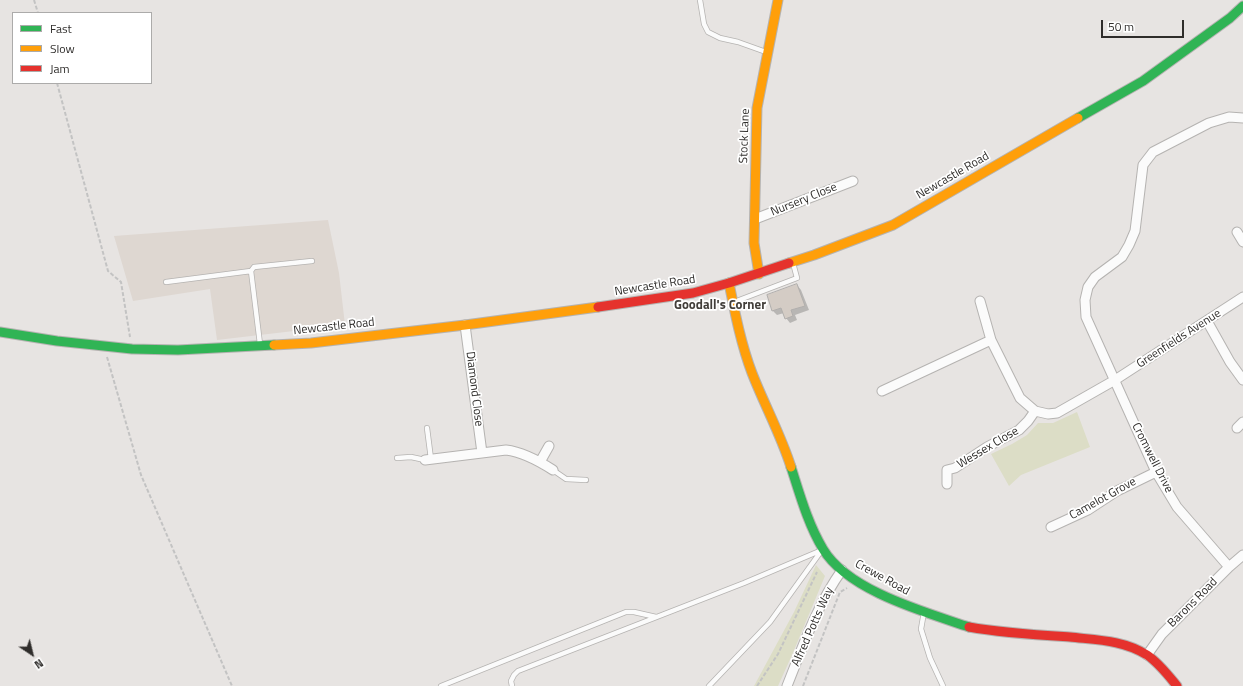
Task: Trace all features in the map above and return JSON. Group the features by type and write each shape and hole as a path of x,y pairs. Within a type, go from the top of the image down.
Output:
{"street":[{"name":"Stock Lane","path":"759,274 755,254 757,108 778,0"},
{"name":"Newcastle Road","path":"0,332 57,341 132,349 178,350 311,343 465,325 662,298 729,283 793,263 892,225 1143,81 1230,18 1243,6"},
{"name":"Cromwell Drive","path":"1229,567 1177,507 1156,472 1086,317 1085,300 1088,288 1095,277 1122,257 1129,245 1135,230 1143,165 1153,152 1209,123 1229,117 1243,118"},
{"name":"Nursery Close","path":"755,220 853,181"},
{"path":"1237,232 1243,242"},
{"name":"Crewe Road","path":"729,283 738,328 752,372 786,452 805,512 823,549 842,570 858,582 902,604 970,627 1112,641 1129,646 1147,655 1159,665 1177,686"},
{"name":"Greenfields Avenue","path":"1115,380 1243,297"},
{"path":"980,301 991,340 1020,398 1035,411 1048,414 1057,413 1115,380"},
{"path":"1207,321 1230,362 1243,380"},
{"name":"Diamond Close","path":"465,325 482,453"},
{"path":"882,392 991,340"},
{"name":"Wessex Close","path":"947,484 947,470 956,468 987,447 1019,430 1035,411"},
{"path":"540,462 549,446"},
{"path":"428,460 511,450 540,462 553,470"},
{"name":"Camelot Grove","path":"1051,527 1088,510 1117,491 1156,472"},
{"name":"Barons Road","path":"1147,655 1162,634 1229,567 1243,556"},
{"name":"Alfred Potts Way","path":"787,686 812,623 832,584 842,570"}],"lane":[{"path":"700,0 704,24 708,32 720,38 768,52"},
{"path":"166,282 251,271 254,267 312,261"},
{"path":"733,302 797,278 793,263"},
{"path":"251,271 260,345"},
{"path":"397,458 411,457 428,460 427,428"},
{"path":"553,470 566,479 586,480"},
{"path":"512,686 511,681 518,671 744,583 823,549"},
{"path":"709,686 770,622 823,549"},
{"path":"441,686 626,612 634,612 656,617"},
{"path":"924,612 921,629 930,658 942,686"}],"path":[{"path":"34,0 38,12"},
{"path":"56,84 108,271 121,282 132,349"},
{"path":"104,346 141,475 232,686"},
{"path":"757,686 778,654 818,570"},
{"path":"803,686 840,592 858,582"}],"shaded area":[{"path":"328,220 339,273 345,325 217,340 210,289 133,301 114,236"}],"green space":[{"path":"1077,412 1090,447 1021,475 1009,486 991,454 1027,435 1038,423 1053,423"},
{"path":"816,565 825,576 778,686 754,686 794,612"}],"building":[{"path":"797,284 805,306 791,310 793,316 785,319 781,308 772,311 767,295"}],"traffic: fast":[{"path":"1078,118 1143,81 1230,18 1243,6"},
{"path":"0,332 57,341 132,349 178,350 274,345"},
{"path":"791,467 813,530 823,549 835,564 850,577 889,598 910,607 969,627"}],"traffic: slow":[{"path":"759,274 754,243 757,108 778,0"},
{"path":"789,263 893,225 1078,118"},
{"path":"729,283 748,362 791,467"},
{"path":"274,345 311,343 465,325 598,307"}],"traffic: jam":[{"path":"598,307 693,293 789,263"},
{"path":"969,627 1032,635 1100,640 1129,646 1151,658 1163,669 1177,686"}],"district":[{"name":"Goodall's Corner","path":"720,306"}]}
